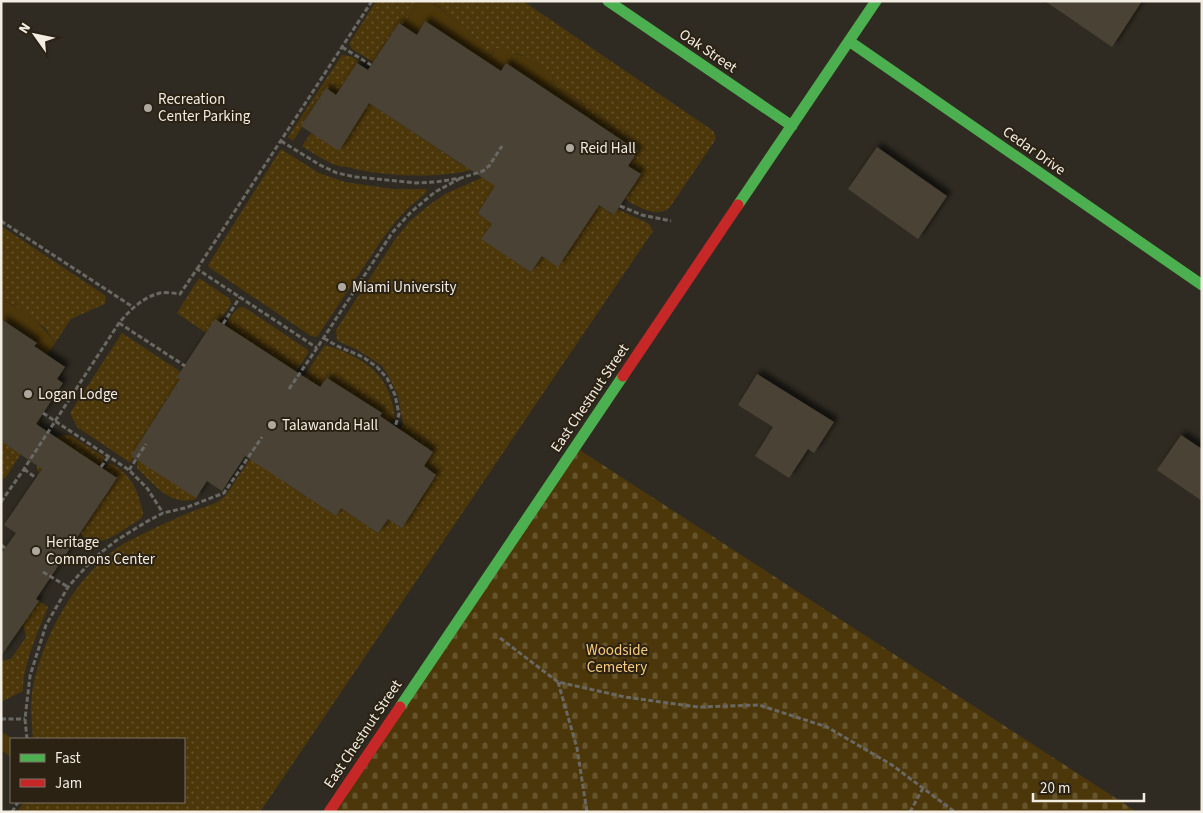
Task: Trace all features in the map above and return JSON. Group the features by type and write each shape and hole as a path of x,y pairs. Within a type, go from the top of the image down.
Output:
{"street":[{"name":"Oak Street","path":"608,1 792,126"},
{"name":"East Chestnut Street","path":"329,812 876,1"},
{"name":"Cedar Drive","path":"849,42 1202,285"}],"path":[{"path":"1,502 119,323 133,307 146,299 161,293 180,294 372,1"},
{"path":"342,47 371,65"},
{"path":"281,141 320,165 337,173 356,177 416,183 461,178"},
{"path":"289,389 318,348 392,233 411,212 435,192 461,178 483,171 489,166 502,146"},
{"path":"620,206 642,215 671,221"},
{"path":"1,221 133,307"},
{"path":"197,269 318,348"},
{"path":"223,324 240,297"},
{"path":"119,323 185,366"},
{"path":"324,338 363,358 377,367 387,378 395,395 399,414 395,427"},
{"path":"43,413 129,470 147,488 163,513"},
{"path":"27,738 25,719 30,676 46,625 68,587 94,558 117,540 146,522 163,513 185,508 224,493 262,437"},
{"path":"129,470 146,444"},
{"path":"101,467 109,456"},
{"path":"24,469 36,478"},
{"path":"1,545 5,548"},
{"path":"43,572 68,587"},
{"path":"500,638 558,682 625,698 698,707 759,705 827,727 892,765 955,812"},
{"path":"558,682 577,748 587,812"},
{"path":"1,719 25,719"},
{"path":"910,812 923,788"}],"green space":[{"path":"376,1 422,1 416,5 403,25 399,23 373,62 352,49 349,44"},
{"path":"429,1 523,1 712,130 716,138 670,207 660,212 641,208 625,199 641,174 628,166 638,151 583,115 585,110 584,104 576,97 558,88 553,76 522,55 513,54 510,51 493,51 489,56 482,52 481,42 467,28"},
{"path":"429,1 467,28 481,42 484,49 482,52 489,56 498,48 506,47 513,54 525,56 552,74 557,88 567,92 584,104 585,110 583,115 506,63 501,71 425,22 417,35 403,25 416,5"},
{"path":"342,55 350,56 359,61 336,95 326,88 293,141 288,137"},
{"path":"369,103 464,166 476,169 428,175 378,173 336,165 302,146 311,133 339,150"},
{"path":"281,149 319,173 345,182 393,189 427,190 396,221 383,238 317,337 311,336 208,265"},
{"path":"488,175 499,180 478,213 492,224 482,239 531,272 542,256 599,205 613,215 618,209 646,222 653,231 260,812 17,812 23,803 185,803 185,738 33,738 32,693 43,651 52,630 63,609 90,572 126,542 170,521 215,503 226,495 264,438 284,482 336,516 341,508 378,533 388,519 402,528 436,475 424,466 433,452 400,430 403,424 398,396 382,366 358,350 337,340 336,330 396,238 410,221 445,194"},
{"path":"1,226 106,296 105,304 71,319 55,343 45,328 14,305 1,300"},
{"path":"199,278 230,299 231,304 219,322 206,333 177,313"},
{"path":"1,300 25,312 49,335 55,343 47,355 35,346 37,342 1,319"},
{"path":"240,307 244,307 308,350 295,373 225,326 234,312"},
{"path":"122,333 181,372 180,379 141,440 143,442 131,462 77,427 70,413"},
{"path":"325,345 358,358 375,371 381,378 390,396 395,419 392,419 389,423 380,417 381,413 327,378 318,391 302,380"},
{"path":"38,420 40,424 6,477 1,480 1,441 11,448"},
{"path":"65,435 71,436 104,457 104,459 99,466 61,441 39,473 37,467 55,439"},
{"path":"149,445 196,499 187,501 170,497 156,487 137,468 137,463"},
{"name":"Woodside Cemetery","path":"575,447 1137,812 329,812"},
{"path":"110,463 124,472 133,484 143,513 139,520 116,535 103,540 91,540 80,534 117,478 104,469"},
{"path":"39,601 48,607 28,659 23,691 1,702 1,661 11,659 26,637 23,623"},
{"path":"1,731 12,738 10,756 1,750"}],"building":[{"path":"1045,1 1142,1 1112,47"},
{"name":"Reid Hall","path":"425,21 501,71 506,63 638,151 628,166 641,174 614,215 599,205 558,267 542,256 531,272 481,239 492,224 478,213 495,186 369,103 339,151 301,126 326,88 336,95 357,63 368,70 399,23 417,35"},
{"path":"877,147 947,196 918,239 848,189"},
{"name":"Heritage Commons Center","path":"1,319 37,343 34,346 65,367 57,379 63,383 36,424 117,478 36,599 39,601 1,656 1,554 16,533 4,525 42,469 1,441"},
{"name":"Talawanda Hall","path":"215,319 320,387 327,378 382,413 380,416 433,452 424,466 436,475 402,528 388,519 378,533 341,508 336,516 245,456 222,491 207,481 196,498 131,456 180,379 177,377"},
{"path":"757,374 834,422 814,453 808,449 789,478 755,456 773,427 738,405"},
{"path":"1181,435 1202,449 1202,501 1157,470"}],"traffic: fast":[{"path":"608,1 792,126"},
{"path":"738,205 876,1"},
{"path":"849,41 1202,285"},
{"path":"400,707 623,376"}],"traffic: jam":[{"path":"623,376 738,205"},
{"path":"329,812 400,707"}],"place":[{"name":"Recreation Center Parking","path":"148,108"},
{"name":"Reid Hall","path":"570,148"},
{"name":"Miami University","path":"342,287"},
{"name":"Logan Lodge","path":"28,394"},
{"name":"Talawanda Hall","path":"272,425"},
{"name":"Heritage Commons Center","path":"36,551"}]}
